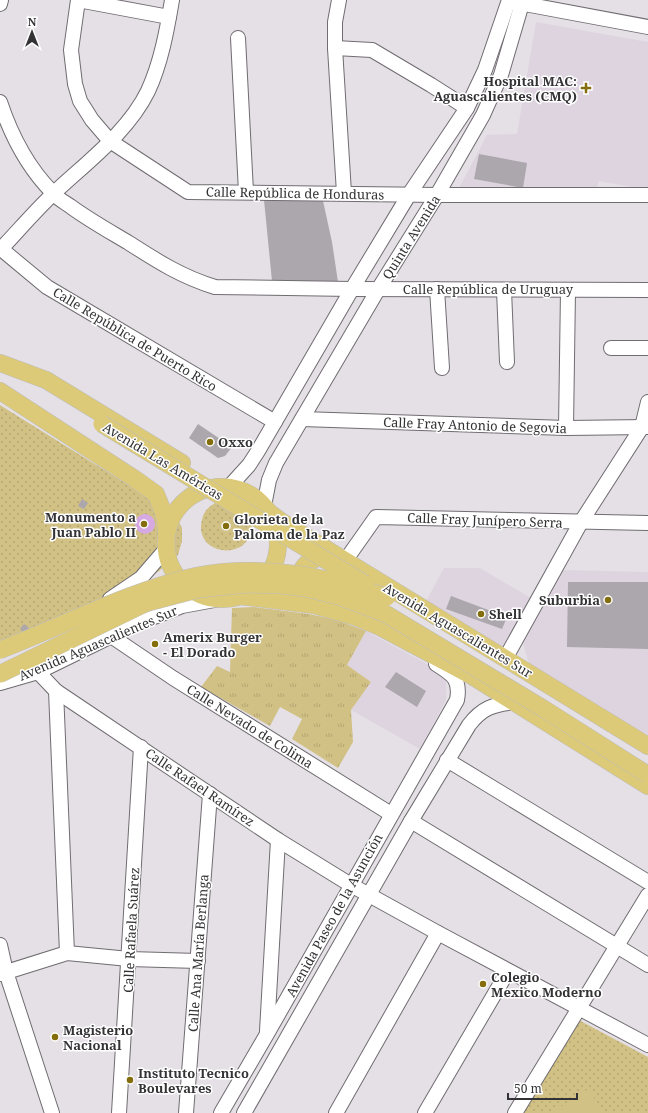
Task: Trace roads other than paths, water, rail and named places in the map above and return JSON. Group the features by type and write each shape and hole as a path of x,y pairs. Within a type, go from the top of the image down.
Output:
{"main road":[{"name":"Avenida Las Américas","path":"0,364 102,424 387,597"},
{"name":"Avenida Aguascalientes Sur","path":"0,364 46,380 224,487 248,493 267,509 345,561 648,746"},
{"name":"Avenida Aguascalientes Sur","path":"0,391 156,494 164,514 166,541 170,564 178,578 190,589 204,596 220,599 240,596 262,583 270,573 278,549 278,536 275,524 267,509"},
{"path":"166,541 171,519 179,506 191,496 204,490 224,487"},
{"path":"314,605 304,595 301,584 302,570 306,564 311,560 323,557 345,561"},
{"name":"Avenida Aguascalientes Sur","path":"0,650 143,592 196,576 222,572 261,571 301,575 340,583 387,597 648,758"},
{"name":"Avenida Aguascalientes Sur","path":"0,674 105,622 154,601 199,588 248,584 282,585 305,588 338,596 386,614 544,709 648,775"},
{"path":"240,596 314,605 353,616 380,627 472,676 648,786"}],"street":[{"path":"0,4 1,0"},
{"path":"78,0 169,17"},
{"name":"Calle República de Honduras","path":"78,0 71,50 74,84 80,101 92,120 110,141 188,192 437,195 648,195"},
{"path":"0,249 53,194 110,141 135,112 148,91 157,68 172,0"},
{"path":"339,0 335,22 335,48 344,193"},
{"path":"513,1 648,27"},
{"name":"Quinta Avenida","path":"224,487 249,465 258,451 352,289 410,194 467,108 513,1"},
{"name":"Quinta Avenida","path":"267,509 269,480 276,463 379,288 437,195 483,115 501,75 513,1"},
{"path":"238,38 246,192"},
{"path":"335,48 372,50 467,108"},
{"name":"Calle República de Uruguay","path":"0,102 13,136 30,165 53,194 86,218 153,259 197,282 215,287 648,290"},
{"name":"Calle República de Puerto Rico","path":"0,249 47,287 276,422"},
{"path":"437,289 442,368"},
{"path":"504,290 507,362"},
{"path":"566,428 568,290"},
{"path":"611,348 648,348"},
{"path":"505,659 581,522 645,427 648,402"},
{"name":"Calle Fray Antonio de Segovia","path":"302,419 566,428 645,427"},
{"name":"Calle Fray Junípero Serra","path":"345,561 376,516 648,523"},
{"path":"0,646 115,597 141,578 166,541"},
{"name":"Avenida Aguascalientes Sur","path":"0,683 38,672 136,624 182,606 220,599"},
{"name":"Calle Nevado de Colima","path":"111,636 173,678 391,814"},
{"name":"Avenida Paseo de la Asunción","path":"221,1113 457,700 459,690 457,680 448,671 409,647 403,640"},
{"name":"Calle Rafael Ramírez","path":"38,672 56,691 278,840 368,896 648,1045"},
{"path":"56,691 67,954"},
{"name":"Avenida Paseo de la Asunción","path":"244,1113 411,821 469,725 485,708 495,704 514,702"},
{"path":"448,716 453,715 459,717 466,721 469,725"},
{"name":"Calle Rafaela Suárez","path":"119,1113 141,747"},
{"path":"447,760 648,882"},
{"name":"Calle Ana María Berlanga","path":"186,1113 210,794"},
{"path":"411,821 648,965"},
{"path":"267,1034 278,840"},
{"path":"515,1113 648,895"},
{"path":"336,1113 438,933"},
{"path":"0,945 3,973 52,1113"},
{"path":"3,973 67,954 129,959 198,961"},
{"path":"425,1113 508,971"}],"place":[{"name":"Hospital MAC: Aguascalientes (CMQ)","path":"586,88"},
{"name":"Oxxo","path":"210,442"},
{"name":"Monumento a Juan Pablo II","path":"144,524"},
{"name":"Glorieta de la Paloma de la Paz","path":"226,526"},
{"name":"Suburbia","path":"608,600"},
{"name":"Shell","path":"481,614"},
{"name":"Amerix Burger - El Dorado","path":"155,644"},
{"name":"Colegio Mexico Moderno","path":"483,984"},
{"name":"Magisterio Nacional","path":"55,1037"},
{"name":"Instituto Tecnico Boulevares","path":"130,1080"}]}
